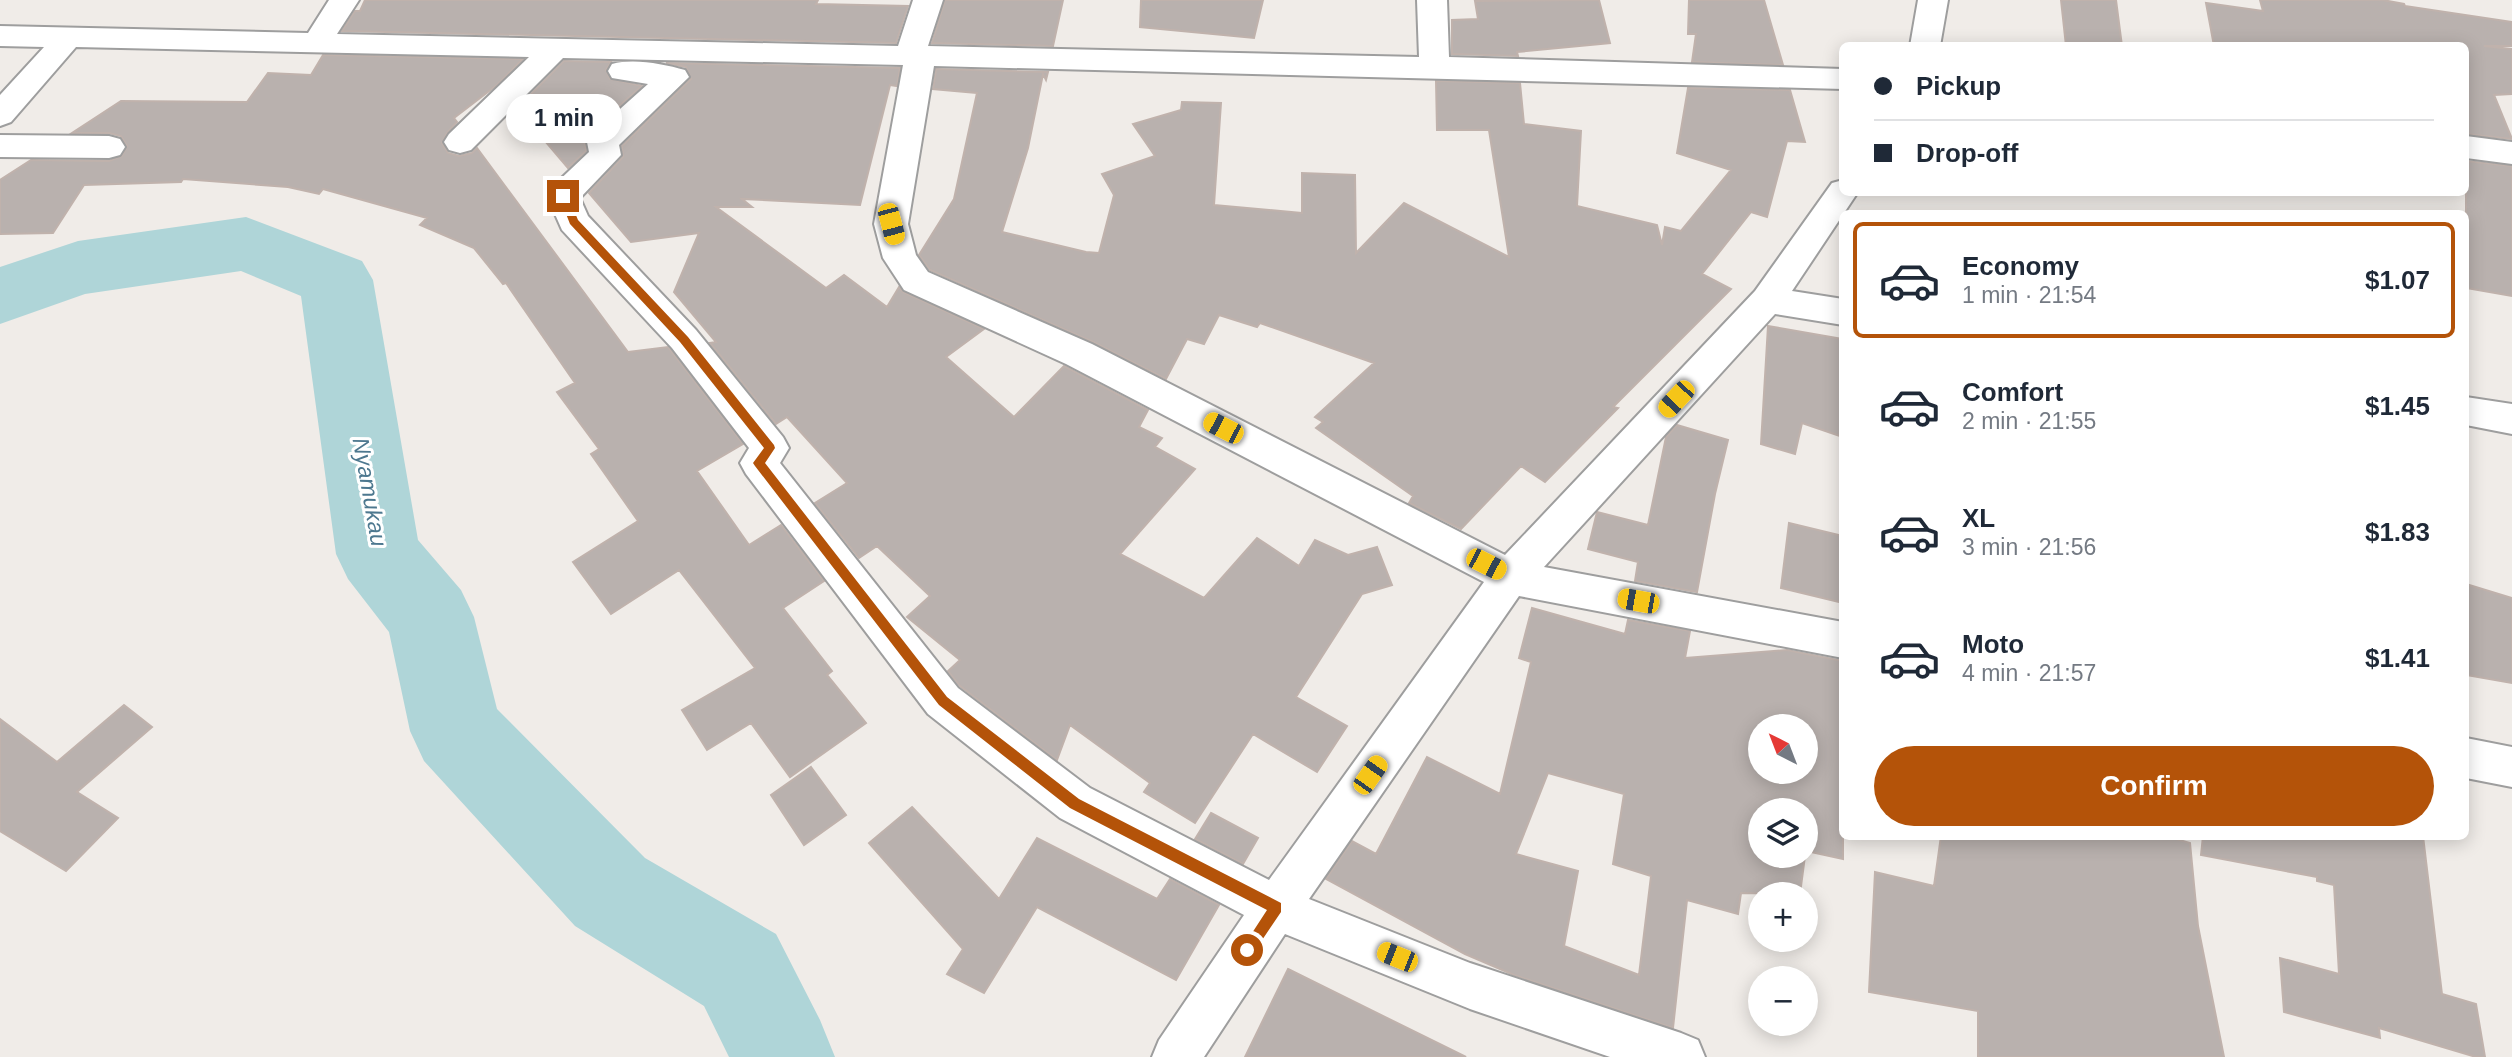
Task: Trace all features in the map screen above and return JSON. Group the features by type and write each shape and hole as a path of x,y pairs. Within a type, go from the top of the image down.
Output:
{"street":[{"path":"316,44 344,0"},
{"path":"928,0 914,57 891,224 900,258 916,281 1079,354 1510,577 1839,639"},
{"path":"1432,0 1434,68"},
{"path":"1926,42 1933,0"},
{"path":"0,36 1839,79"},
{"path":"0,115 68,38"},
{"path":"460,142 557,47"},
{"path":"625,50 617,71 674,76 603,142 605,155 563,196 573,222 684,339 770,448 759,463 943,701 1075,803 1276,908 1470,986 1681,1057"},
{"path":"0,146 109,147"},
{"path":"2469,147 2512,153"},
{"path":"1176,1057 1276,908 1510,577 1768,300 1840,196"},
{"path":"1768,300 1839,311"},
{"path":"2469,412 2512,419"},
{"path":"2469,759 2512,767"}],"building":[{"path":"365,0 818,0 816,4 908,6 896,43 342,31 355,11 360,11"},
{"path":"945,0 1063,0 1053,46 932,43"},
{"path":"1141,0 1263,0 1254,38 1140,27"},
{"path":"1599,0 1610,43 1517,52 1518,56 1452,54 1452,20 1478,19 1475,1"},
{"path":"1689,0 1764,0 1783,65 1692,62 1696,34 1688,34"},
{"path":"2061,0 2116,0 2121,42 2066,42"},
{"path":"2260,0 2383,0 2405,6 2512,22 2512,46 2484,46 2512,49 2512,94 2494,95 2512,139 2469,134 2469,42 2213,42 2206,3 2263,11"},
{"path":"323,55 523,59 497,85 454,118 457,122 442,143 448,153 459,156 472,153 477,148 628,352 668,347 743,444 697,471 749,545 781,525 824,581 783,608 832,671 827,675 866,723 790,777 751,723 707,750 682,710 755,668 679,570 611,614 573,562 638,521 591,454 599,449 557,392 575,383 506,283 503,284 474,248 420,225 427,218 323,189 319,194 288,187 183,179 181,182 84,185 53,233 0,234 0,180 31,160 109,161 122,156 127,146 121,136 109,133 72,133 121,101 247,102 268,73 311,75"},
{"path":"564,61 611,62 606,70 610,79 642,86 590,132 585,141 586,151 568,168 517,108"},
{"path":"666,63 900,68 897,86 890,85 860,205 742,199 752,207 716,207 826,288 844,275 887,307 899,287 903,292 984,329 946,357 1014,417 1064,366 1148,410 1139,427 1162,438 1155,447 1195,469 1120,554 1204,598 1257,538 1299,566 1315,540 1348,555 1377,547 1392,585 1362,594 1296,697 1347,726 1317,772 1253,734 1195,823 1144,792 1150,783 1070,725 1057,760 960,686 948,671 960,660 907,617 930,596 877,546 859,558 815,503 847,483 787,417 776,424 710,343 716,342 674,292 699,233 631,242 589,193 623,157 622,146 691,79 686,67"},
{"path":"936,69 1048,72 1046,80 1043,74 1028,148 1002,232 1086,252 1099,253 1114,195 1102,174 1155,156 1133,124 1181,110 1182,102 1221,103 1214,205 1302,213 1302,173 1355,175 1356,253 1404,203 1509,257 1489,130 1437,130 1436,81 1520,83 1524,124 1581,131 1577,206 1657,225 1662,245 1665,227 1681,231 1731,170 1677,153 1688,88 1790,90 1805,142 1787,141 1767,217 1751,212 1702,274 1731,289 1613,407 1618,408 1545,482 1521,466 1461,529 1409,503 1413,496 1316,428 1323,422 1315,417 1374,363 1260,323 1257,327 1219,315 1204,344 1187,339 1166,379 1093,342 930,270 919,255 954,199 977,93 933,89"},
{"path":"2469,161 2512,166 2512,296 2469,289 2469,210 2466,210 2466,196 2469,196"},
{"path":"1768,326 1839,338 1839,436 1802,423 1795,454 1761,444"},
{"path":"1677,425 1728,440 1697,592 1635,581 1638,562 1588,549 1597,512 1648,525 1666,437"},
{"path":"1789,523 1839,535 1839,602 1781,588"},
{"path":"2469,585 2512,598 2512,683 2469,676"},
{"path":"1532,608 1625,634 1628,620 1690,631 1685,658 1787,650 1839,660 1839,840 1843,840 1843,859 1818,854 1818,798 1748,798 1748,868 1803,868 1802,882 1748,882 1748,893 1741,893 1738,914 1687,900 1673,1028 1514,975 1465,954 1326,879 1352,841 1376,854 1427,757 1500,794 1531,662 1519,658","holes":["1548,773 1624,794 1613,864 1651,876 1639,975 1564,946 1578,871 1516,854"]},
{"path":"124,705 152,727 77,792 118,818 66,871 0,831 0,719 57,762"},
{"path":"811,767 846,815 804,845 771,795"},
{"path":"912,807 999,899 1037,838 1157,899 1170,879 1219,905 1176,980 1037,907 984,993 947,974 963,949 869,843"},
{"path":"1211,813 1258,838 1243,864 1195,839"},
{"path":"1940,840 2180,840 2190,843 2198,926 2224,1057 1978,1057 1978,1011 1869,992 1875,872 1934,886"},
{"path":"2203,840 2423,840 2442,994 2476,1004 2485,1057 2476,1057 2379,1028 2380,1038 2284,1012 2280,958 2339,974 2334,885 2317,881 2317,877 2201,855"},
{"path":"1288,969 1466,1057 1245,1057"}],"waterway":[{"name":"Nyamukau","path":"0,296 78,268 246,244 336,280 378,554 430,617 456,731 610,892 740,970 783,1057"}],"route":[{"path":"563,196 573,222 684,339 770,448 759,463 943,701 1075,803 1276,908 1247,950"}]}
